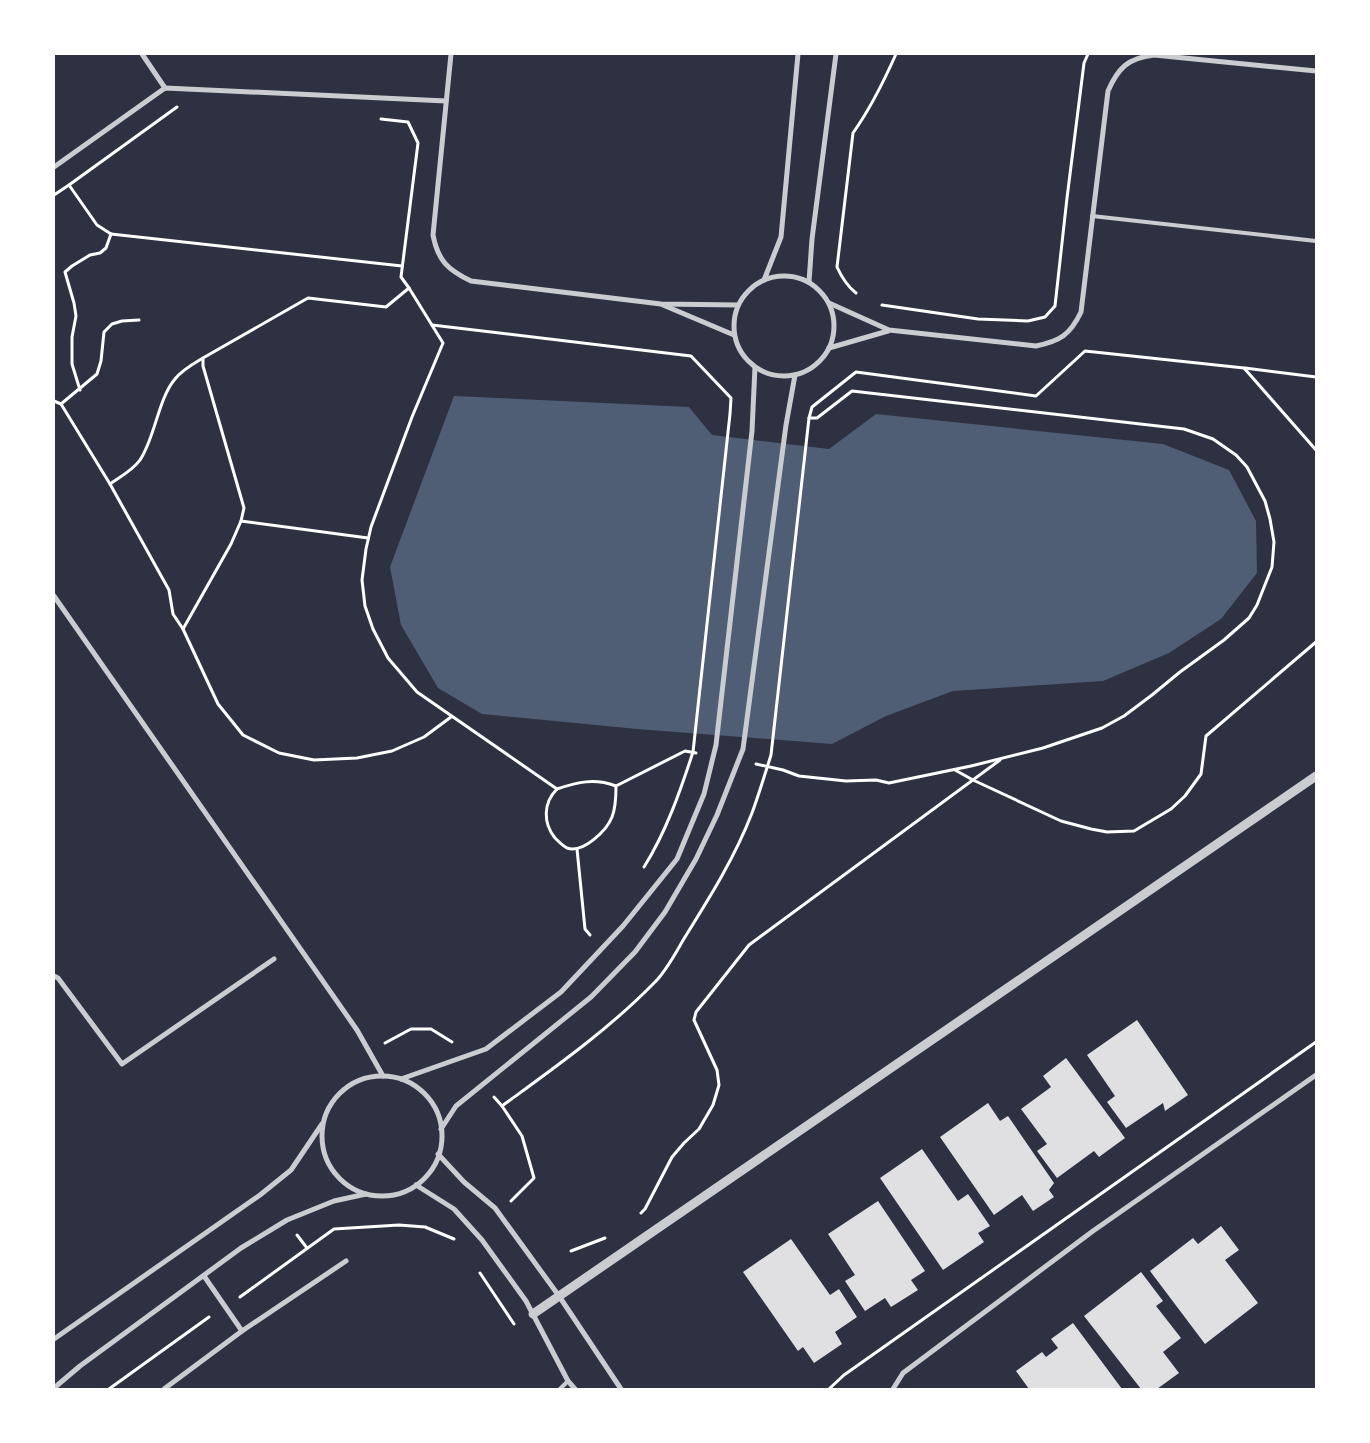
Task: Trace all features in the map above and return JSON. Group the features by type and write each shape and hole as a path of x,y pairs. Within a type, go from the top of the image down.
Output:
{"street":[{"path":"142,54 166,88"},
{"path":"451,54 433,235 440,258 447,266 471,281 660,304 738,305"},
{"path":"764,280 781,237 798,54"},
{"path":"809,282 812,239 836,54"},
{"path":"829,303 889,330 1036,346 1052,343 1065,336 1076,323 1081,312 1108,91 1113,78 1124,65 1140,57 1154,55 1316,71"},
{"path":"54,167 166,88 446,101"},
{"path":"778,276 794,276 809,282 820,291 829,303 834,318 834,334 829,348 820,361 795,375 781,376 767,373 755,367 738,348 734,335 735,315 738,305 745,294 764,280 778,276"},
{"path":"660,304 734,335"},
{"path":"829,348 889,330"},
{"path":"401,1079 486,1049 561,992 623,926 677,859 704,794 716,745 752,432 755,367"},
{"path":"441,1129 456,1106 591,997 635,952 665,912 696,859 744,750 786,425 795,375"},
{"path":"54,596 357,1030 383,1076"},
{"path":"533,1314 1316,776"},
{"path":"54,976 58,978 122,1064 274,959"},
{"path":"893,1389 903,1373 1086,1236 1316,1075"},
{"path":"54,1339 260,1195 290,1170 323,1123 329,1107 339,1094 352,1084 367,1078 383,1076 401,1079 416,1087 428,1098 437,1112 441,1129 441,1141 434,1166 426,1177 416,1185 401,1193 384,1196 367,1194 353,1189 340,1180 330,1168 324,1154 323,1123"},
{"path":"438,1154 464,1182 499,1213 559,1296 621,1389"},
{"path":"416,1185 454,1209 475,1232 526,1301 568,1381 575,1389"},
{"path":"54,1388 80,1366 240,1248 287,1220 334,1202 367,1194"},
{"path":"164,1389 242,1331 346,1261"},
{"path":"204,1276 242,1331"}],"lane":[{"path":"1092,216 1316,240"},
{"path":"560,1389 568,1381"}],"path":[{"path":"857,294 850,289 837,267 853,133 884,80 896,54"},
{"path":"879,304 978,319 1028,321 1045,318 1056,306 1068,188 1084,63 1088,54"},
{"path":"54,195 181,103"},
{"path":"378,118 408,122 418,143 401,277 443,343 412,416 371,526 362,580 365,606 373,629 388,658 417,692 557,790"},
{"path":"69,185 97,225 111,234 402,266"},
{"path":"80,390 72,364 72,337 76,316 66,272 90,255 100,253 106,248 111,234"},
{"path":"110,484 139,461 146,450 168,392 175,379 186,369 308,298 386,307 409,288"},
{"path":"61,404 97,374 101,361 104,332 112,324 122,321 139,320"},
{"path":"432,325 691,356 731,398 693,752 677,799 642,871"},
{"path":"499,1213 534,1178 522,1136 502,1106 586,1043 655,983 710,896 752,813 771,755 808,424 812,407 856,372 1036,396 1086,351 1316,377"},
{"path":"184,630 232,544 244,508 203,366 203,358"},
{"path":"1244,368 1316,450"},
{"path":"739,760 783,770 799,776 846,781 876,780 889,783 1043,748 1102,728 1124,716 1224,640 1248,618 1257,605 1272,566 1274,542 1270,519 1265,501 1247,467 1236,455 1213,439 1184,429 852,391 817,418 809,418"},
{"path":"54,401 61,404 110,484 169,590 173,614 184,630 218,704 243,735 279,753 314,760 357,758 392,752 424,737 451,717"},
{"path":"241,521 368,538"},
{"path":"954,769 973,780 1061,820 1107,832 1134,831 1171,809 1185,796 1201,774 1206,736 1316,642"},
{"path":"616,786 616,800 612,817 606,829 590,843 577,849 567,848 550,832 546,812 548,801 557,790 582,781 601,782 616,786 685,750 713,755"},
{"path":"640,1214 645,1209 672,1157 700,1129 713,1105 719,1085 718,1070 694,1020 696,1012 749,945 1002,758"},
{"path":"577,849 585,929 592,938 596,934"},
{"path":"369,1052 411,1029 431,1029 451,1042 456,1040"},
{"path":"830,1389 844,1375 1316,1042"},
{"path":"109,1389 334,1229 399,1225 425,1227 459,1240 475,1232"},
{"path":"571,1251 614,1235"},
{"path":"480,1272 516,1326"}],"water":[{"path":"454,396 689,407 712,435 829,449 876,414 1163,444 1229,470 1256,521 1257,573 1221,619 1169,653 1103,681 953,691 886,716 832,744 637,729 482,714 438,688 401,625 390,567"}],"building":[{"path":"1137,1020 1188,1095 1165,1111 1163,1103 1126,1128 1107,1102 1115,1096 1087,1055"},
{"path":"1066,1058 1125,1138 1099,1157 1094,1151 1057,1178 1037,1151 1047,1144 1021,1109 1051,1087 1043,1076"},
{"path":"988,1103 1000,1121 1008,1116 1054,1183 1049,1190 1054,1197 1033,1211 1022,1195 994,1215 940,1137"},
{"path":"922,1149 958,1201 968,1194 990,1226 978,1233 984,1242 943,1270 880,1178"},
{"path":"878,1201 925,1271 911,1280 918,1290 891,1307 885,1298 865,1311 845,1281 855,1275 828,1234"},
{"path":"1221,1226 1239,1250 1225,1260 1258,1303 1205,1344 1150,1271 1193,1238 1198,1244"},
{"path":"791,1239 830,1295 839,1289 857,1317 835,1332 842,1344 814,1363 803,1347 798,1351 743,1272"},
{"path":"1141,1272 1163,1301 1156,1306 1181,1338 1163,1352 1179,1373 1157,1389 1141,1389 1084,1316"},
{"path":"1073,1323 1122,1389 1029,1389 1016,1371 1042,1352 1046,1357 1058,1348 1051,1339"}]}
